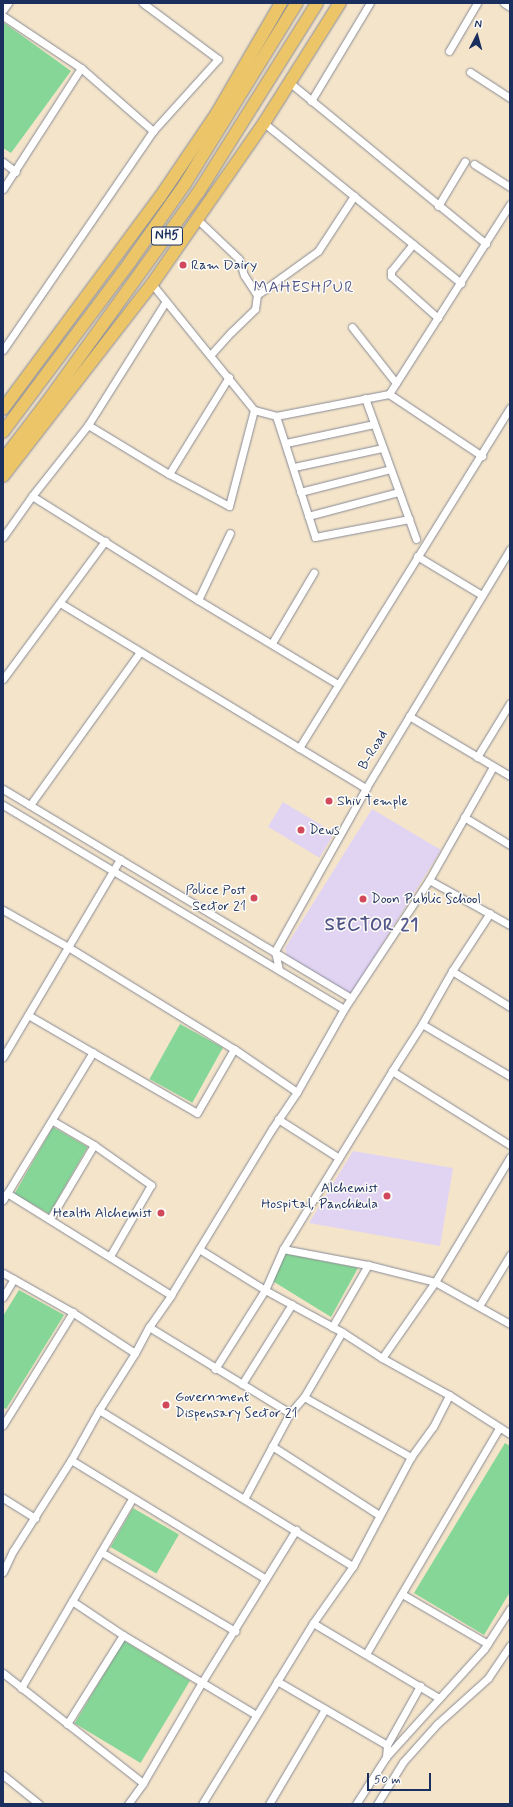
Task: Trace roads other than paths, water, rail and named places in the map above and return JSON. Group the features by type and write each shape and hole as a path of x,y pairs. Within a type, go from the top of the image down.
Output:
{"highway":[{"path":"3,409 160,197 217,113 281,3"},
{"name":"NH5","path":"3,432 7,418 130,262 185,184 297,3"},
{"name":"NH5","path":"3,460 30,432 198,193 317,3"},
{"path":"3,476 30,432 152,284 264,123 340,3"}],"street":[{"path":"3,10 8,3"},
{"path":"3,350 153,131 218,59 143,3"},
{"path":"311,101 370,3"},
{"path":"449,51 477,3"},
{"path":"504,3 510,7"},
{"path":"3,16 81,68 153,131"},
{"path":"3,189 16,172 81,68"},
{"path":"470,72 510,98"},
{"path":"289,82 486,244"},
{"path":"264,123 461,283"},
{"path":"438,206 465,161"},
{"path":"3,162 16,172"},
{"path":"474,164 510,187"},
{"path":"257,295 318,251 354,196"},
{"path":"390,394 510,205"},
{"path":"197,219 239,259 244,275 257,295 255,309 210,355"},
{"path":"413,244 391,270 391,276 438,318"},
{"path":"152,284 229,377 254,410 276,416 390,394 482,456"},
{"path":"3,537 32,496 88,425 166,301"},
{"path":"352,327 396,384"},
{"path":"169,474 229,377"},
{"path":"364,398 416,539"},
{"path":"299,748 417,556 482,456 510,408"},
{"path":"88,425 169,474 229,506 254,410"},
{"path":"276,416 286,442 300,492 315,536 409,519"},
{"path":"286,442 374,424"},
{"path":"294,467 383,448"},
{"path":"300,492 390,469"},
{"path":"308,516 399,492"},
{"path":"32,496 198,600 272,643 338,684"},
{"path":"198,600 230,533"},
{"path":"3,679 105,541"},
{"name":"B-Road","path":"275,951 408,716 510,549"},
{"path":"417,556 482,595"},
{"path":"272,643 314,572"},
{"path":"60,603 366,788"},
{"path":"30,805 140,652"},
{"path":"477,757 510,703"},
{"path":"408,716 510,776"},
{"path":"3,1572 13,1551 71,1460 99,1410 136,1353 149,1327 171,1295 278,1119 297,1092 344,1009 429,880 493,766"},
{"path":"3,789 351,998"},
{"path":"3,805 344,1009"},
{"path":"464,817 510,845"},
{"path":"3,1057 120,859"},
{"path":"429,880 510,925"},
{"path":"3,910 68,947 234,1048 297,1092"},
{"path":"215,1369 265,1290 283,1249 422,1024 452,971 490,913"},
{"path":"275,951 279,970"},
{"path":"452,971 510,1007"},
{"path":"28,1015 197,1113 234,1048"},
{"path":"422,1024 510,1076"},
{"path":"3,1200 53,1121 93,1052"},
{"path":"392,1071 510,1145"},
{"path":"278,1119 339,1158"},
{"path":"53,1121 94,1145 150,1185 110,1256"},
{"path":"50,1219 94,1145"},
{"path":"382,1358 435,1282 510,1157"},
{"path":"7,1193 171,1295"},
{"path":"199,1249 265,1290 342,1332 382,1358 449,1395 510,1434"},
{"path":"283,1249 368,1265 435,1282 510,1324"},
{"path":"479,1306 510,1254"},
{"path":"332,1327 368,1265"},
{"path":"3,1273 73,1312 136,1353"},
{"path":"3,1297 14,1279"},
{"path":"242,1384 292,1304"},
{"path":"4,1421 73,1312"},
{"path":"149,1327 215,1369 290,1413"},
{"path":"244,1499 290,1413 304,1397 342,1332"},
{"path":"202,1804 313,1623 354,1566 379,1515 411,1457 433,1427 449,1395"},
{"path":"304,1397 411,1457"},
{"path":"99,1410 354,1566"},
{"path":"366,1654 499,1428"},
{"path":"272,1446 379,1515"},
{"path":"71,1460 132,1499 266,1579"},
{"path":"3,1498 35,1518"},
{"path":"21,1688 132,1499"},
{"path":"128,1804 143,1783 202,1682 235,1631 296,1530"},
{"path":"100,1552 235,1631"},
{"path":"402,1594 488,1644"},
{"path":"72,1601 123,1635 256,1715"},
{"path":"356,1804 386,1757 488,1644 510,1609"},
{"path":"313,1623 440,1698"},
{"path":"67,1724 123,1635"},
{"path":"377,1804 403,1762 437,1724 488,1678 510,1645"},
{"path":"3,1673 143,1783"},
{"path":"277,1681 387,1745"},
{"path":"386,1757 387,1745 420,1686"},
{"path":"269,1804 325,1709"},
{"path":"3,1775 39,1804"}],"place":[{"name":"Ram Dairy","path":"183,265"},
{"name":"Shiv Temple","path":"329,801"},
{"name":"Dews","path":"301,830"},
{"name":"Police Post Sector 21","path":"254,898"},
{"name":"Doon Public School","path":"363,899"},
{"name":"Alchemist Hospital, Panchkula","path":"387,1196"},
{"name":"Health Alchemist","path":"161,1213"},
{"name":"Government Dispensary Sector 21","path":"166,1405"}],"district":[{"name":"MAHESHPUR","path":"304,288"},
{"name":"SECTOR 21","path":"372,925"}]}
